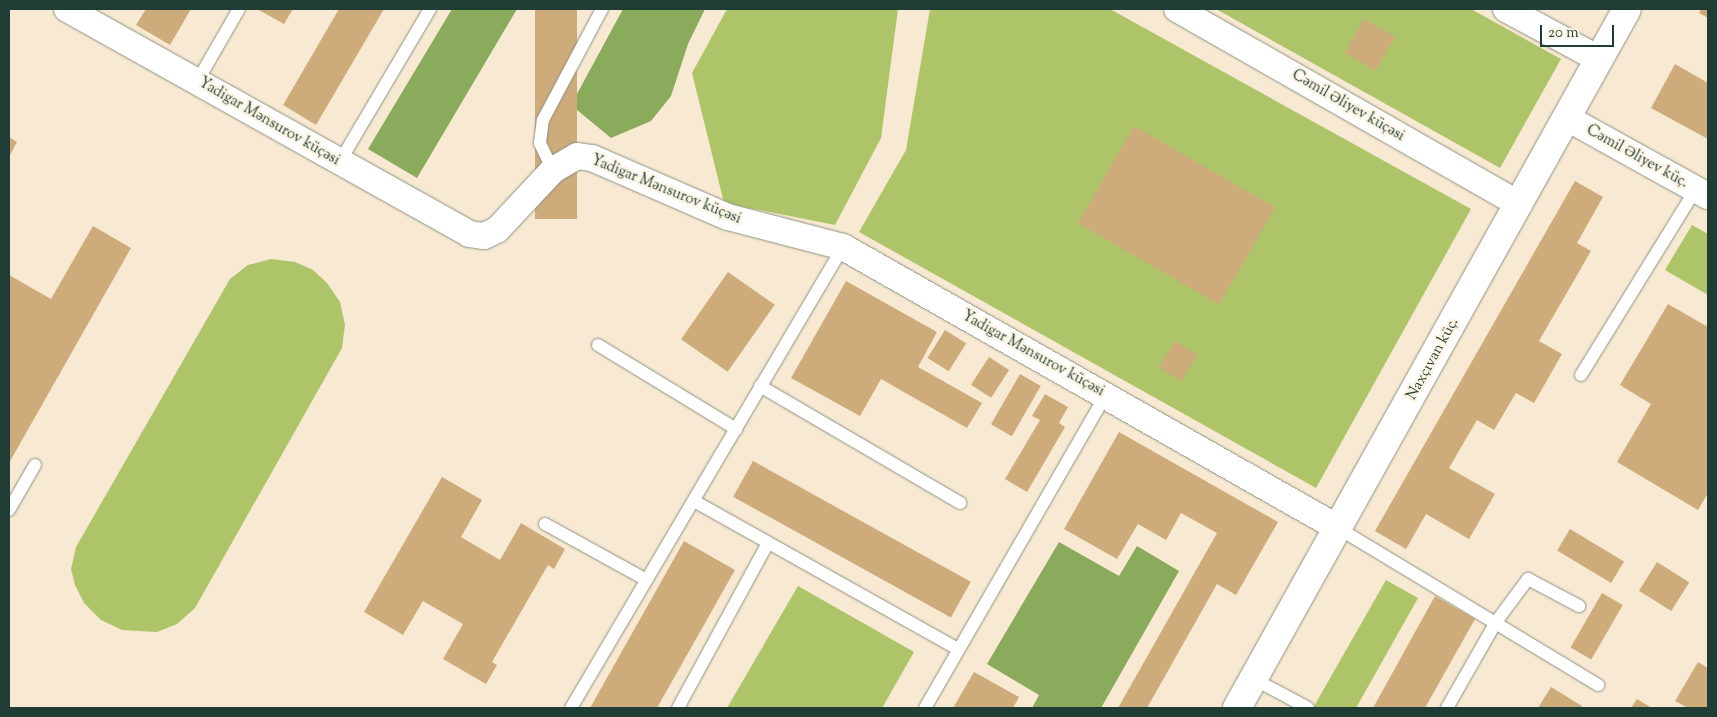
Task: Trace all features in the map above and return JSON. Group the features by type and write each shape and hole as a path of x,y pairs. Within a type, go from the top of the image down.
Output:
{"street":[{"name":"Yadigar Mənsurov küçəsi","path":"67,9 198,80 339,162 469,234 484,236 497,230 553,170 577,156 592,158 728,217 843,247 1106,394 1338,528"},
{"name":"Cəmil Əliyev küçəsi","path":"1177,9 1520,204"},
{"path":"1506,9 1599,59"},
{"name":"Naxçıvan küç.","path":"1237,708 1628,9"},
{"name":"Cəmil Əliyev küç.","path":"1567,118 1702,193"}],"lane":[{"path":"198,80 239,9"},
{"path":"339,162 430,9"},
{"path":"553,170 540,143 543,120 602,9"},
{"path":"1581,375 1702,193"},
{"path":"571,708 843,247"},
{"path":"598,345 736,429"},
{"path":"760,386 960,503"},
{"path":"925,708 1106,394"},
{"path":"9,510 35,465"},
{"path":"694,501 958,649"},
{"path":"545,524 647,580"},
{"path":"1338,528 1598,685"},
{"path":"678,708 768,543"},
{"path":"1447,708 1496,622 1528,579 1579,606"},
{"path":"1254,679 1308,708"}],"green space":[{"path":"452,9 517,9 417,178 368,149"},
{"path":"623,9 705,9 688,44 671,96 651,121 611,138 571,105"},
{"path":"727,9 898,9 881,138 835,225 724,203 692,73"},
{"path":"930,9 1110,9 1471,209 1316,488 859,232 906,150"},
{"path":"1216,9 1471,9 1561,59 1500,168"},
{"path":"1692,225 1708,234 1708,295 1665,270"},
{"path":"271,259 295,262 313,270 327,283 340,302 345,325 342,348 195,608 177,624 157,632 122,630 101,620 84,603 75,585 71,569 76,547 230,279 248,265"},
{"path":"1059,542 1119,576 1137,546 1179,571 1101,708 1032,708 1039,695 987,664"},
{"path":"1386,580 1418,598 1356,708 1313,708"},
{"path":"798,586 914,652 882,708 727,708"}],"building":[{"path":"146,9 191,9 170,45 136,25"},
{"path":"257,9 293,9 284,24"},
{"path":"339,9 384,9 316,125 283,105"},
{"path":"535,9 577,9 577,219 535,219"},
{"path":"1701,9 1708,9 1708,18 1699,13"},
{"path":"1364,19 1395,37 1376,71 1344,53"},
{"path":"1675,64 1708,83 1708,139 1651,108"},
{"path":"1134,126 1275,208 1219,304 1078,223"},
{"path":"9,137 17,142 9,157"},
{"path":"1575,181 1603,197 1577,243 1591,251 1539,341 1562,354 1534,403 1516,393 1494,430 1477,420 1449,468 1495,494 1469,539 1426,514 1406,549 1375,531"},
{"path":"93,226 131,248 9,463 9,275 51,299"},
{"path":"728,272 775,305 728,372 681,339"},
{"path":"846,281 937,332 918,367 982,403 967,428 881,379 860,416 791,378"},
{"path":"1668,304 1708,327 1708,493 1698,510 1617,462 1651,404 1620,385"},
{"path":"945,330 966,343 949,371 928,358"},
{"path":"1175,341 1197,354 1181,381 1159,368"},
{"path":"989,357 1009,370 991,398 971,385"},
{"path":"1020,374 1041,386 1012,436 991,424"},
{"path":"1045,394 1068,407 1059,423 1065,427 1027,492 1005,479 1040,420 1032,416"},
{"path":"1119,432 1278,522 1236,595 1217,584 1147,708 1118,708 1217,533 1181,513 1166,540 1138,524 1117,559 1064,529"},
{"path":"753,461 971,582 951,618 733,497"},
{"path":"442,477 482,500 461,537 500,560 521,523 565,549 554,569 548,565 492,662 497,665 486,684 443,659 463,624 423,601 403,635 364,612"},
{"path":"1570,529 1624,561 1611,583 1557,550"},
{"path":"684,541 735,570 657,708 590,708"},
{"path":"1657,562 1689,582 1671,611 1639,591"},
{"path":"1602,593 1623,605 1591,660 1570,648"},
{"path":"1435,596 1475,619 1425,708 1373,708"},
{"path":"1698,662 1708,668 1708,708 1688,708 1675,701"},
{"path":"974,672 1019,697 1013,708 953,708"},
{"path":"1551,687 1582,706 1581,708 1538,708"},
{"path":"1637,699 1652,708 1631,708"}]}
